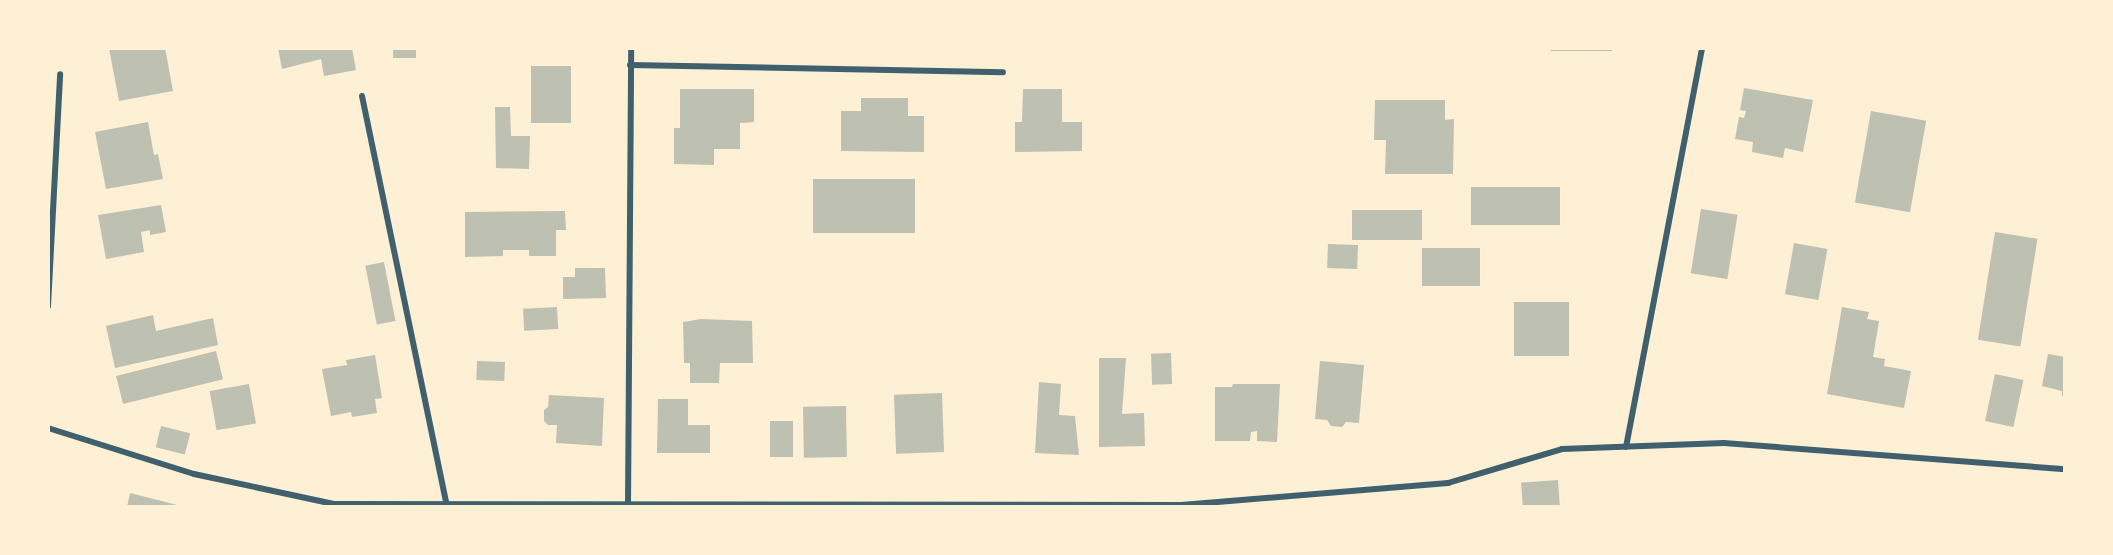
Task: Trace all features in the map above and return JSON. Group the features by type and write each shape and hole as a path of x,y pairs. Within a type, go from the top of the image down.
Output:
{"street":[{"path":"628,506 631,48"},
{"path":"1626,447 1702,48"},
{"path":"630,65 1003,72"},
{"path":"48,306 60,74"},
{"path":"362,96 447,505"},
{"path":"48,428 194,474 334,504 1181,506 1448,483 1562,449 1724,443 2065,469"}],"building":[{"path":"109,48 165,48 173,91 119,101"},
{"path":"278,48 352,48 356,70 324,76 321,59 282,69"},
{"path":"393,48 416,48 416,58 393,58"},
{"path":"1551,48 1612,48 1612,51 1551,51"},
{"path":"531,66 571,66 571,123 531,123"},
{"path":"1744,88 1813,100 1803,152 1785,148 1783,158 1752,152 1753,142 1735,139 1739,117 1744,118 1746,111 1740,110"},
{"path":"680,89 754,89 754,122 740,123 740,149 714,149 714,165 674,164 674,128 680,128"},
{"path":"1023,89 1062,89 1062,122 1082,122 1082,151 1015,152 1015,122 1022,122"},
{"path":"861,98 908,98 908,116 924,116 924,152 841,151 841,111 861,111"},
{"path":"1375,100 1445,100 1445,120 1454,119 1453,174 1385,174 1386,140 1374,140"},
{"path":"495,107 510,107 511,136 530,136 529,169 496,168"},
{"path":"1871,111 1926,121 1910,212 1855,203"},
{"path":"148,122 154,155 158,154 163,179 106,189 95,132"},
{"path":"813,179 915,179 915,233 813,233"},
{"path":"1471,187 1560,187 1560,225 1471,225"},
{"path":"161,205 166,232 150,235 150,230 141,232 144,252 106,259 98,215"},
{"path":"1701,209 1738,215 1727,279 1691,273"},
{"path":"1352,210 1422,210 1422,240 1352,240"},
{"path":"565,211 566,230 556,230 556,256 529,256 529,250 503,250 503,256 465,257 465,212"},
{"path":"1995,232 2037,239 2020,346 1978,340"},
{"path":"1794,243 1827,249 1818,300 1785,294"},
{"path":"1328,244 1358,245 1357,269 1327,268"},
{"path":"1422,248 1480,248 1480,286 1422,286"},
{"path":"384,262 395,321 377,325 365,266"},
{"path":"575,268 605,268 606,298 563,299 563,277 575,277"},
{"path":"1514,302 1569,302 1569,356 1514,356"},
{"path":"557,307 558,329 524,331 523,309"},
{"path":"1842,307 1869,312 1867,319 1879,321 1873,357 1885,359 1884,366 1911,371 1904,408 1827,394"},
{"path":"153,315 156,331 213,318 218,345 115,368 106,326"},
{"path":"701,319 752,321 753,363 720,363 719,383 690,383 690,363 684,363 683,322"},
{"path":"216,351 223,379 123,404 116,376"},
{"path":"1171,353 1172,384 1152,385 1151,354"},
{"path":"2048,354 2065,357 2065,397 2062,396 2062,391 2042,386"},
{"path":"375,355 382,398 375,399 377,413 352,417 351,412 331,416 322,369 347,365 346,360"},
{"path":"1099,358 1126,358 1122,414 1144,413 1145,446 1099,447"},
{"path":"477,361 505,362 504,381 476,380"},
{"path":"1320,361 1364,365 1359,423 1346,422 1342,427 1331,426 1327,420 1315,419"},
{"path":"1995,374 2023,380 2013,427 1985,421"},
{"path":"1039,382 1061,384 1059,415 1075,416 1079,455 1035,453"},
{"path":"249,384 256,423 217,430 210,391"},
{"path":"1233,384 1280,384 1277,442 1257,441 1257,431 1251,432 1250,441 1215,441 1215,387 1232,387"},
{"path":"942,393 944,452 896,454 894,395"},
{"path":"549,395 604,398 602,446 556,443 557,425 548,425 544,421 544,410 548,407"},
{"path":"658,399 688,399 688,425 710,425 710,453 657,453"},
{"path":"846,406 847,457 804,458 803,407"},
{"path":"770,421 793,421 793,457 770,457"},
{"path":"161,426 190,433 185,455 156,447"},
{"path":"1558,480 1560,506 1523,507 1521,483"},
{"path":"130,493 177,505 176,507 127,507"}]}
